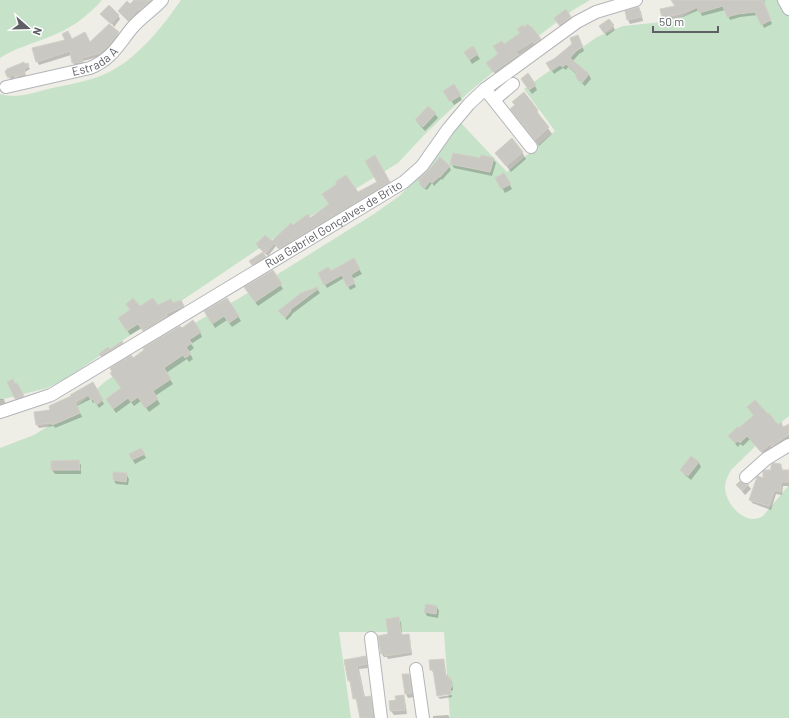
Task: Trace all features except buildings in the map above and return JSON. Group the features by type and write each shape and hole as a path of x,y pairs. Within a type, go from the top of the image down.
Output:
{"street":[{"name":"Estrada A","path":"6,87 90,68 100,64 110,56 138,22 162,0"},
{"name":"Rua Gabriel Gonçalves de Brito","path":"0,412 51,395 377,200 404,182 422,166 448,129 469,104 485,89 577,22 596,12 636,0"},
{"path":"784,0 789,9"},
{"path":"494,100 513,84"},
{"path":"485,89 531,147"},
{"path":"746,477 766,459 789,445"},
{"path":"372,638 381,718"},
{"path":"416,669 423,718"}],"green space":[{"path":"0,0 102,0 84,17 57,34 12,51 0,58"},
{"path":"181,0 590,0 573,10 521,49 469,92 426,133 398,163 276,237 67,378 47,388 0,400 0,94 18,96 31,94 90,80 106,74 132,57 150,39"},
{"path":"712,0 789,0 789,416 773,429 731,470 726,481 725,488 729,501 738,512 750,519 757,519 763,516 789,485 789,718 450,718 444,632 339,632 351,718 0,718 0,448 34,435 47,427 79,404 106,381 198,321 238,299 374,214 398,197 413,183 435,158 461,123 507,172 555,131 524,89 597,37 623,26 672,21"}]}
